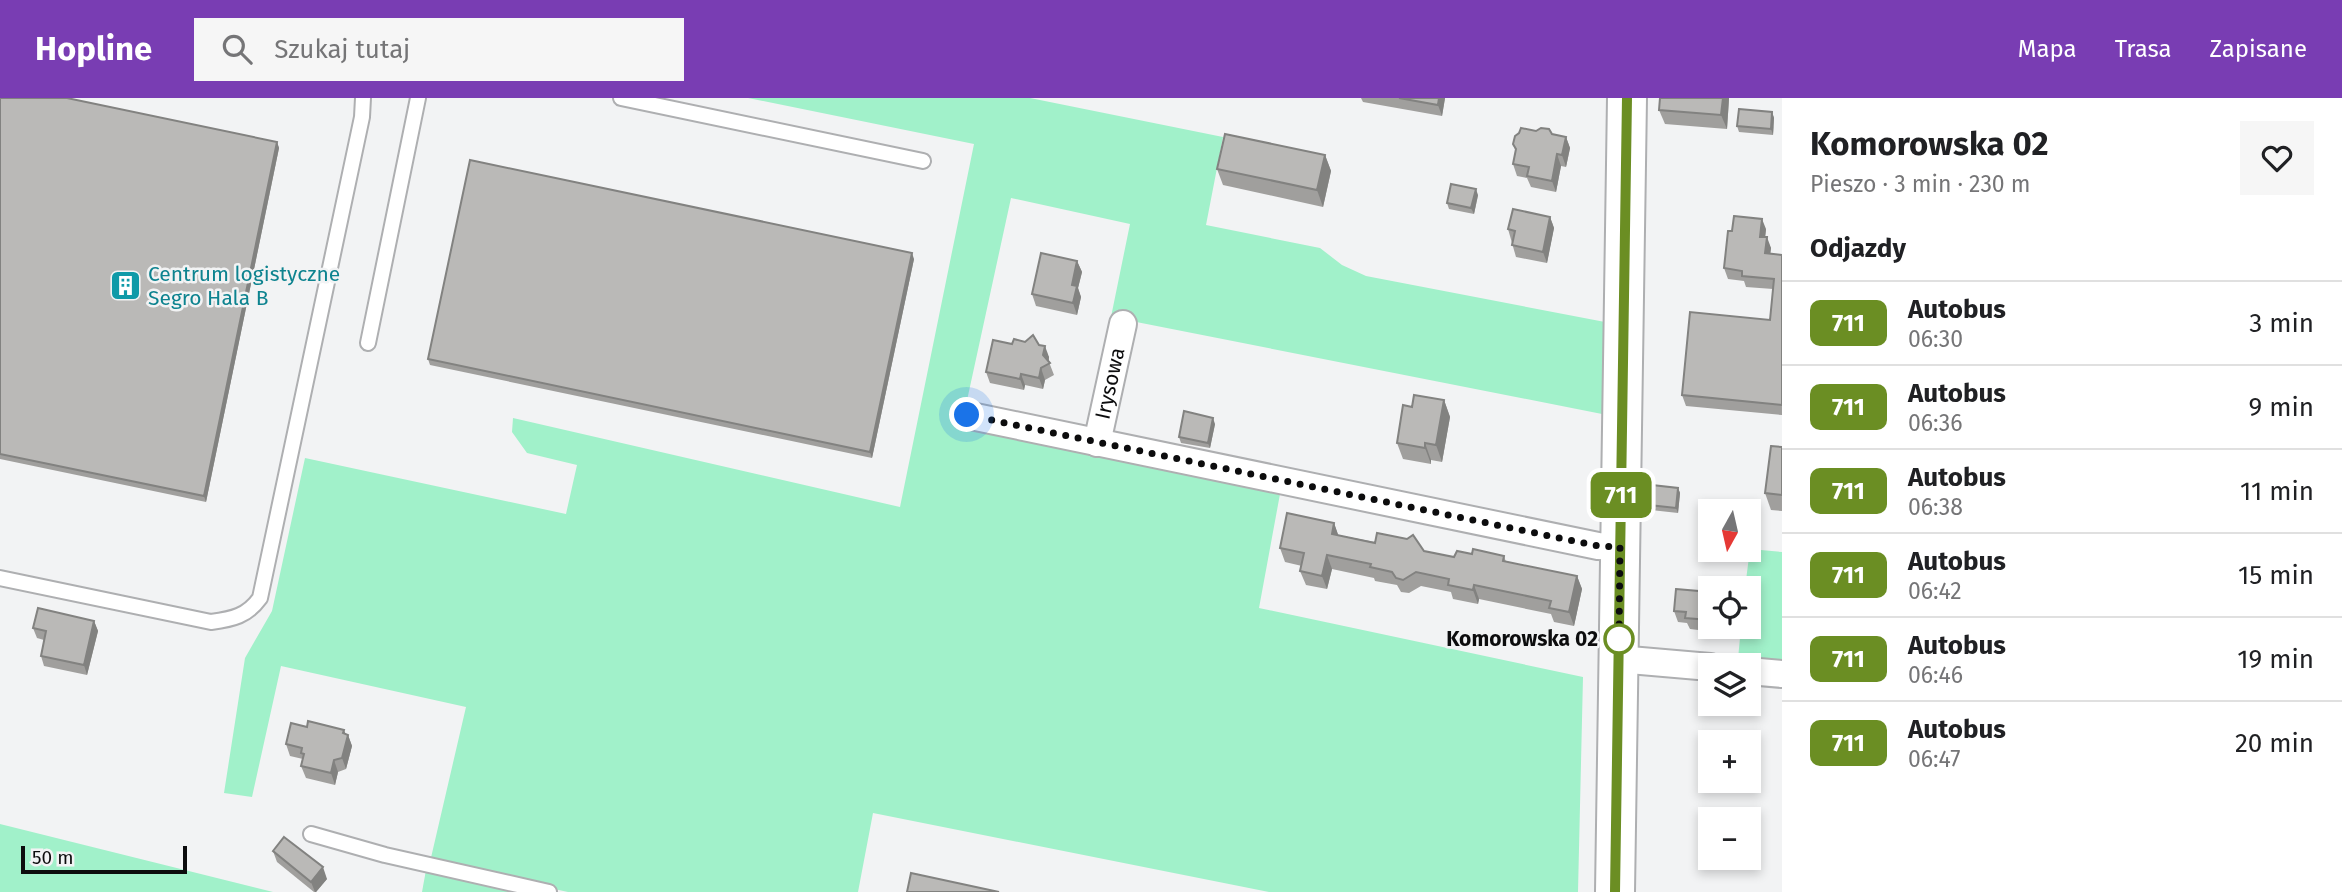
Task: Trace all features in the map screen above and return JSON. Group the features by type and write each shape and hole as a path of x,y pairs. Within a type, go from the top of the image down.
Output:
{"street":[{"path":"1615,892 1627,98"},
{"name":"Irysowa","path":"1097,443 1123,324"},
{"name":"Irysowa","path":"967,415 1598,546 1620,547"},
{"path":"1618,659 1698,666"},
{"path":"1761,672 1782,674"}],"lane":[{"path":"0,578 211,622 235,619 251,610 260,598 362,117 363,98"},
{"path":"368,343 418,98"},
{"path":"621,98 923,161"},
{"path":"311,834 385,855 549,892"}],"green space":[{"path":"748,98 1030,98 1223,137 1206,225 1320,248 1342,265 1366,276 1605,322 1602,414 1111,317 1130,224 1011,198 961,428 1280,494 1259,608 1583,677 1578,892 1269,892 873,813 858,892 568,892 430,862 466,707 281,666 252,797 224,793 245,658 272,611 305,458 566,514 577,465 527,453 512,432 513,418 900,507 974,144"},
{"path":"1761,550 1782,552 1782,662 1761,661 1761,653 1739,653 1740,639 1761,639 1761,576 1747,576 1748,562 1761,562"},
{"path":"0,824 273,892 0,892"},
{"path":"426,870 526,892 422,892"}],"building":[{"name":"Centrum logistyczne Segro Hala B","path":"0,98 67,98 277,142 204,496 0,454"},
{"path":"1399,98 1439,98 1438,105"},
{"path":"1660,98 1723,98 1721,115 1659,110"},
{"path":"1739,109 1772,112 1771,129 1737,126"},
{"path":"1521,128 1536,131 1541,128 1549,129 1552,134 1566,137 1562,155 1557,154 1552,181 1527,176 1529,167 1513,164 1516,149 1513,144"},
{"path":"1225,134 1325,155 1317,190 1217,169"},
{"path":"470,160 912,253 870,452 428,359"},
{"path":"1451,184 1476,189 1471,208 1447,203"},
{"path":"1513,209 1550,217 1543,252 1512,245 1515,231 1508,229"},
{"path":"1734,216 1762,219 1760,237 1767,237 1765,253 1782,255 1782,405 1682,395 1690,312 1770,320 1774,279 1742,276 1742,271 1724,268 1728,231 1732,231"},
{"path":"1041,253 1077,261 1072,285 1077,286 1073,303 1032,294"},
{"path":"1033,335 1039,345 1045,346 1043,355 1050,363 1041,368 1039,378 1021,374 1020,379 986,372 993,340 1012,344 1014,339 1025,342"},
{"path":"1414,395 1444,400 1436,445 1425,443 1425,448 1397,443 1403,405 1412,407"},
{"path":"1184,411 1213,418 1208,443 1179,437"},
{"path":"1771,446 1782,447 1782,495 1765,493"},
{"path":"1652,485 1678,488 1676,508 1649,505"},
{"path":"1287,513 1334,523 1332,534 1375,543 1377,533 1407,539 1413,535 1424,551 1454,557 1457,551 1472,554 1473,549 1504,556 1503,561 1577,576 1569,612 1549,608 1551,601 1474,585 1473,590 1448,585 1449,579 1416,572 1403,580 1396,578 1392,572 1370,567 1371,564 1327,555 1322,576 1300,571 1304,553 1280,548"},
{"path":"1676,589 1698,591 1698,619 1685,618 1686,612 1674,611"},
{"path":"38,608 94,621 84,665 41,656 46,631 33,628"},
{"path":"308,721 344,730 343,733 348,735 342,758 334,760 331,773 301,766 304,754 301,753 302,748 286,744 291,723 307,727"},
{"path":"284,837 323,867 311,882 273,851"},
{"path":"911,873 999,892 907,892"}],"bus line":[{"name":"711","path":"1615,892 1627,98"}],"place":[{"name":"Centrum logistyczne Segro Hala B","path":"125,286"},
{"name":"Komorowska 02","path":"1619,639"}],"route":[{"path":"967,415 1598,546 1620,547 1619,639"}]}
